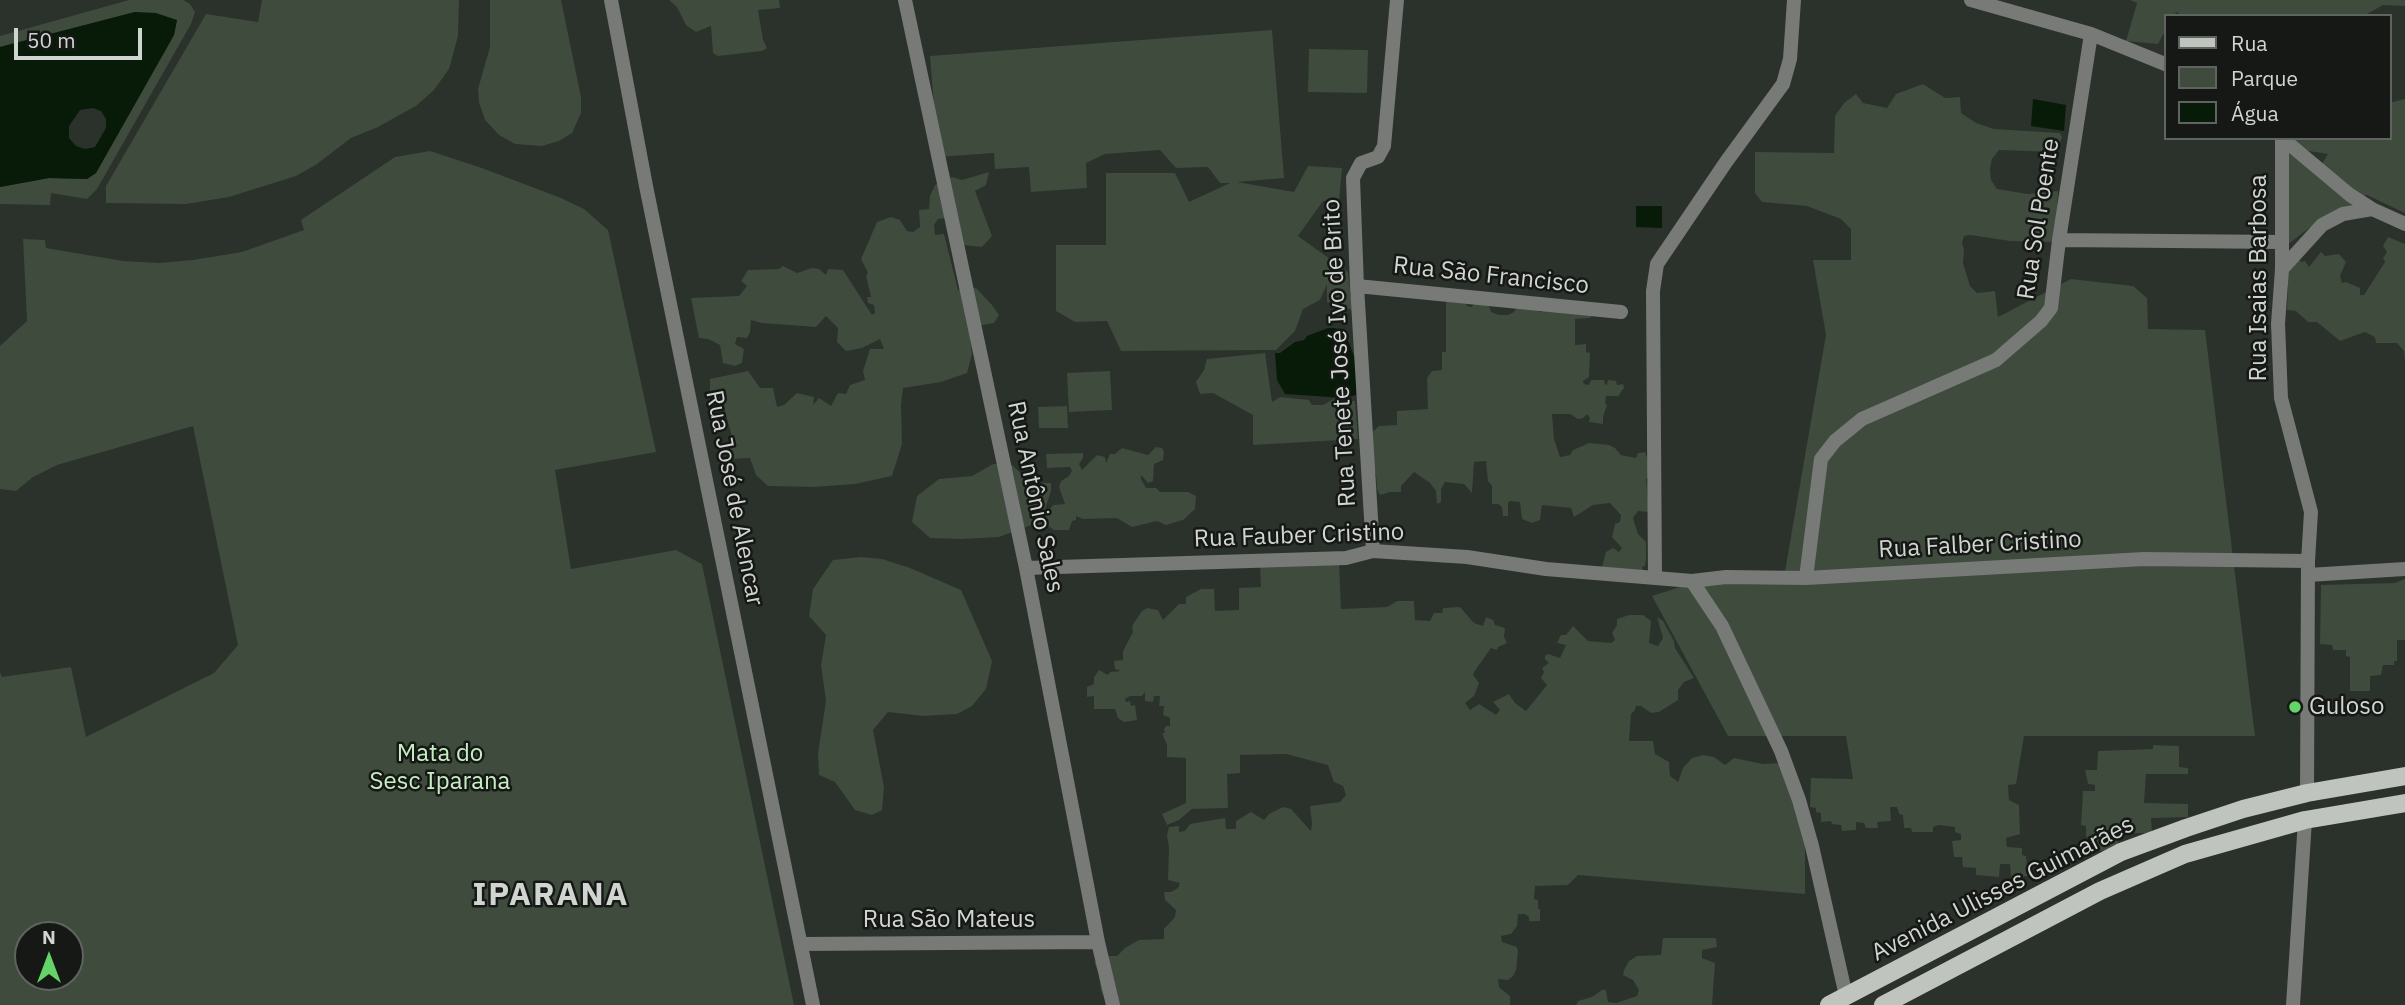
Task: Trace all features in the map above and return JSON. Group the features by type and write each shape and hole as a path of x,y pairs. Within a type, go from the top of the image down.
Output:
{"main road":[{"name":"Avenida Ulisses Guimarães","path":"1829,1005 2121,852 2243,809 2308,793 2405,776"},
{"name":"Avenida Ulisses Guimarães","path":"1883,1005 2100,891 2185,854 2305,820 2405,803"}],"street":[{"name":"Rua José de Alencar","path":"611,0 646,186 813,1005"},
{"name":"Rua Antônio Sales","path":"905,0 1026,568 1098,942 1113,1005"},
{"name":"Rua Tenete José Ivo de Brito","path":"1373,551 1353,178 1361,163 1378,157 1384,146 1397,0"},
{"path":"1655,578 1653,291 1657,264 1783,84 1790,59 1794,0"},
{"path":"1971,0 2091,34 2164,64"},
{"name":"Rua Sol Poente","path":"1806,579 1821,459 1835,441 1862,419 1996,360 2052,308 2059,240 2091,34"},
{"name":"Rua Isaias Barbosa","path":"2282,140 2282,269 2278,324 2281,398 2311,512 2308,568 2308,793"},
{"path":"2284,140 2350,195 2372,209 2405,224"},
{"path":"2282,269 2322,225 2343,214 2372,209"},
{"path":"2059,240 2282,242"},
{"name":"Rua São Francisco","path":"1357,286 1621,312"},
{"name":"Rua Fauber Cristino","path":"1026,568 1346,558 1373,551 1467,557 1546,569 1655,578"},
{"name":"Rua Falber Cristino","path":"1655,578 1692,581 1726,577 1806,579 2144,559 2308,568 2405,569"},
{"path":"1692,581 1722,626 1786,763 1812,846 1846,996"},
{"path":"2293,1005 2305,820"},
{"name":"Rua São Mateus","path":"801,944 1098,942"}],"green space":[{"path":"129,0 183,0 190,4 195,12 191,24 97,189 87,199 51,193 50,205 0,204 0,187 49,178 87,179 96,173 174,35 177,20 135,12 0,47 0,36"},
{"path":"262,0 459,0 458,36 449,69 434,90 416,106 351,138 296,176 229,197 186,204 106,203 106,186 206,14 258,22"},
{"path":"490,0 561,0 581,97 581,113 572,133 559,141 542,146 515,144 499,135 485,120 478,89 490,47"},
{"path":"669,0 779,0 780,8 758,10 767,48 762,51 718,56 713,53 711,26 696,32 686,25 677,7"},
{"path":"2130,0 2405,0 2405,6 2383,5 2367,14 2176,12 2164,14 2164,33 2158,44 2126,41 2137,3"},
{"path":"1272,30 1284,178 1237,182 1294,192 1308,166 1342,168 1339,202 1323,201 1298,236 1348,272 1352,310 1327,302 1327,284 1320,300 1303,309 1295,331 1276,350 1121,351 1107,321 1075,322 1056,311 1056,245 1106,245 1106,173 1175,173 1189,202 1230,183 1220,183 1208,167 1176,168 1160,150 1105,154 1086,163 1087,188 1031,192 1029,167 995,169 994,153 938,157 930,56"},
{"path":"1309,49 1368,50 1367,93 1308,92"},
{"path":"1923,84 1945,98 1960,97 1961,113 1976,123 1994,129 2060,133 2062,137 2057,152 1999,150 1992,159 1990,169 1991,180 1997,189 2028,194 2058,191 2056,240 2010,241 1964,236 1963,263 1970,286 1977,293 1995,291 1998,317 2071,279 2133,286 2147,298 2148,329 2205,330 2255,736 2024,736 2016,784 2008,785 2009,800 2019,805 2020,834 2006,838 2007,847 2022,848 2022,855 2026,856 2028,876 2011,877 2010,864 2000,864 1999,877 1976,875 1976,868 1963,867 1962,857 1954,857 1952,841 1961,840 1961,834 1955,832 1955,827 1939,825 1933,827 1933,832 1912,832 1911,828 1904,828 1903,815 1899,814 1897,807 1890,807 1891,821 1877,822 1878,828 1866,828 1864,823 1856,822 1856,830 1842,831 1841,825 1832,824 1831,821 1821,822 1821,813 1810,807 1811,778 1853,779 1846,736 1728,736 1652,596 1730,571 1785,571 1826,335 1813,260 1851,260 1851,229 1841,219 1807,206 1762,202 1755,193 1755,152 1834,153 1835,116 1844,103 1856,94 1863,103 1887,108 1896,94"},
{"path":"2405,99 2405,213 2367,195 2352,200 2356,204 2325,216 2287,245 2287,149 2316,173 2328,154 2289,148 2287,140 2391,140 2391,102"},
{"name":"Mata do Sesc Iparana","path":"430,151 561,198 584,209 608,230 656,452 555,470 571,569 676,550 702,564 794,1005 0,1005 0,672 2,677 71,667 86,737 214,673 238,645 193,426 57,465 33,477 16,491 0,489 0,346 27,321 23,239 45,240 46,248 123,261 159,263 242,252 304,230 301,220 395,157"},
{"path":"989,172 986,185 975,191 992,236 982,247 963,245 946,218 938,219 934,225 935,235 944,234 958,290 976,288 999,315 994,323 969,327 972,354 967,373 941,382 903,388 902,444 892,476 855,484 768,486 756,475 750,458 733,459 729,446 734,444 723,404 719,392 710,393 710,379 748,371 760,388 773,388 777,407 784,405 797,393 814,397 813,405 819,398 831,406 838,393 846,394 850,385 865,380 863,371 870,349 884,349 880,339 862,348 846,351 837,342 838,328 826,316 816,327 751,320 747,338 737,337 735,344 744,349 742,363 735,366 723,363 720,345 699,338 691,298 739,296 747,286 741,281 748,270 779,269 783,266 797,273 812,268 819,269 826,275 828,269 843,270 872,315 875,313 874,305 868,303 867,297 871,297 866,276 868,273 861,259 877,222 891,217 900,220 907,231 913,232 920,227 919,210 929,209 930,196 935,185 952,177 962,180"},
{"path":"2388,237 2405,244 2405,361 2404,351 2397,343 2376,343 2375,337 2365,332 2340,341 2317,322 2308,322 2296,311 2287,310 2287,271 2299,259 2301,262 2305,261 2309,267 2321,252 2325,256 2339,254 2346,262 2340,276 2342,283 2360,288 2360,295 2364,295 2385,262 2383,258 2387,252 2383,246"},
{"path":"1446,301 1465,302 1472,307 1474,301 1487,301 1491,312 1499,315 1514,312 1519,304 1535,305 1538,311 1542,312 1545,307 1593,314 1590,318 1575,319 1575,345 1586,344 1586,352 1590,353 1589,377 1583,381 1584,384 1589,385 1591,380 1604,380 1607,385 1608,380 1616,381 1617,385 1623,384 1624,388 1618,396 1606,396 1603,424 1589,422 1587,414 1578,419 1570,414 1552,414 1554,439 1560,457 1570,455 1573,450 1589,443 1609,445 1621,455 1636,458 1638,453 1645,452 1648,460 1649,477 1646,479 1649,512 1638,511 1633,518 1638,534 1646,542 1646,560 1645,566 1642,567 1644,572 1601,570 1606,552 1613,548 1619,552 1622,548 1612,537 1615,524 1620,522 1621,515 1610,503 1593,505 1574,517 1571,508 1542,505 1540,520 1532,523 1522,519 1520,502 1510,501 1508,516 1503,516 1502,507 1492,504 1492,486 1488,481 1486,461 1474,462 1472,493 1464,484 1445,482 1441,489 1441,502 1437,504 1436,491 1430,483 1414,472 1401,486 1401,492 1380,495 1373,470 1370,434 1379,426 1397,425 1397,411 1428,409 1427,378 1432,371 1442,370 1442,352 1446,352"},
{"path":"1265,353 1272,402 1280,397 1309,400 1312,405 1323,405 1335,398 1355,401 1358,439 1253,445 1253,415 1213,393 1200,394 1196,382 1207,359"},
{"path":"1110,371 1112,410 1069,412 1067,373"},
{"path":"1067,406 1068,428 1039,428 1038,407"},
{"path":"1156,447 1162,448 1163,460 1154,464 1153,481 1148,483 1141,475 1141,479 1146,488 1156,488 1160,492 1188,492 1196,496 1195,509 1183,520 1166,525 1157,521 1132,527 1117,518 1083,519 1076,516 1069,530 1031,525 999,537 961,539 930,538 912,522 917,496 939,479 972,476 993,464 1012,465 1031,483 1051,483 1045,509 1065,504 1059,487 1061,481 1072,471 1070,467 1047,468 1046,454 1083,453 1079,464 1082,470 1097,455 1105,457 1106,463 1110,454 1115,454 1122,448 1148,455"},
{"path":"861,557 882,559 910,568 961,590 992,661 986,689 972,706 957,714 923,716 888,712 873,730 884,787 882,810 872,815 855,810 835,782 819,775 818,753 826,701 821,665 826,635 809,616 813,589 833,560"},
{"path":"1339,561 1341,609 1387,607 1397,601 1414,601 1415,620 1430,621 1434,613 1442,613 1443,608 1460,607 1474,623 1483,626 1486,617 1493,620 1495,625 1505,628 1504,637 1507,643 1497,650 1491,648 1474,672 1473,675 1479,683 1474,696 1465,703 1470,710 1479,704 1496,715 1500,710 1493,702 1509,694 1515,703 1526,711 1547,685 1541,678 1544,672 1542,668 1549,663 1545,656 1548,654 1560,658 1566,645 1557,643 1561,635 1566,635 1573,626 1588,641 1611,643 1615,640 1612,633 1617,619 1629,615 1643,615 1651,621 1649,643 1658,646 1663,638 1657,617 1663,621 1675,648 1694,678 1684,682 1678,690 1678,700 1659,712 1651,713 1641,706 1636,706 1631,714 1629,741 1653,741 1655,754 1669,762 1670,776 1678,782 1683,768 1692,758 1703,755 1714,757 1725,765 1734,758 1763,764 1782,763 1805,834 1805,894 1578,875 1568,885 1535,886 1534,899 1538,900 1540,921 1529,921 1525,914 1518,914 1517,926 1511,934 1501,936 1502,942 1517,947 1518,951 1513,976 1508,980 1498,979 1499,987 1510,996 1510,1005 1108,1005 1101,991 1099,973 1094,962 1108,956 1117,956 1139,940 1164,939 1164,929 1175,917 1176,910 1165,900 1164,892 1171,892 1178,888 1180,883 1168,880 1169,827 1179,826 1179,832 1185,831 1190,824 1225,818 1226,829 1236,829 1236,821 1251,812 1264,820 1269,814 1283,807 1291,809 1311,831 1310,806 1340,802 1346,795 1343,786 1334,782 1328,765 1286,754 1240,755 1240,773 1227,774 1228,808 1192,809 1179,820 1167,825 1162,814 1186,803 1186,758 1167,757 1167,745 1162,733 1165,733 1166,726 1170,726 1170,718 1163,715 1164,706 1159,706 1160,696 1154,696 1153,702 1145,701 1145,692 1142,696 1125,699 1126,702 1130,701 1131,706 1135,705 1137,720 1124,722 1118,718 1115,709 1094,709 1094,696 1087,697 1087,687 1094,684 1094,677 1099,670 1108,675 1110,672 1121,671 1115,669 1114,661 1123,660 1123,651 1133,632 1132,626 1147,608 1158,610 1163,620 1179,604 1186,604 1186,597 1201,589 1214,589 1215,611 1239,610 1239,588 1261,587 1260,564"},
{"path":"2405,579 2405,640 2397,640 2397,661 2394,661 2394,665 2383,665 2381,675 2370,676 2370,691 2350,691 2350,657 2346,656 2346,650 2333,650 2332,645 2320,644 2321,585 2395,583"},
{"path":"2153,745 2179,746 2179,767 2188,768 2188,774 2146,774 2144,803 2188,804 2188,817 2151,818 2152,833 2120,833 2117,850 2098,851 2098,847 2092,847 2092,838 2086,837 2086,826 2081,825 2083,791 2095,791 2095,785 2088,784 2085,770 2097,770 2098,751 2153,749"},
{"path":"1663,938 1716,938 1717,947 1702,950 1702,958 1715,963 1712,1005 1576,1005 1578,1001 1592,997 1602,990 1606,990 1608,1002 1616,1003 1637,996 1639,990 1633,980 1623,975 1624,970 1629,961 1637,956 1661,955"}],"water":[{"path":"135,12 156,13 177,20 174,35 96,173 87,179 49,178 0,187 0,47","holes":["93,108 101,111 106,119 106,128 95,147 85,149 76,146 69,138 69,126 80,110"]},
{"path":"2033,99 2066,105 2064,131 2031,126"},
{"path":"1636,206 1662,206 1662,228 1636,227"},
{"path":"1328,328 1342,332 1349,343 1358,367 1356,395 1344,398 1285,394 1277,380 1275,353 1280,353 1295,342"}],"place":[{"name":"Guloso","path":"2295,707"}],"district":[{"name":"IPARANA","path":"551,896"}]}
